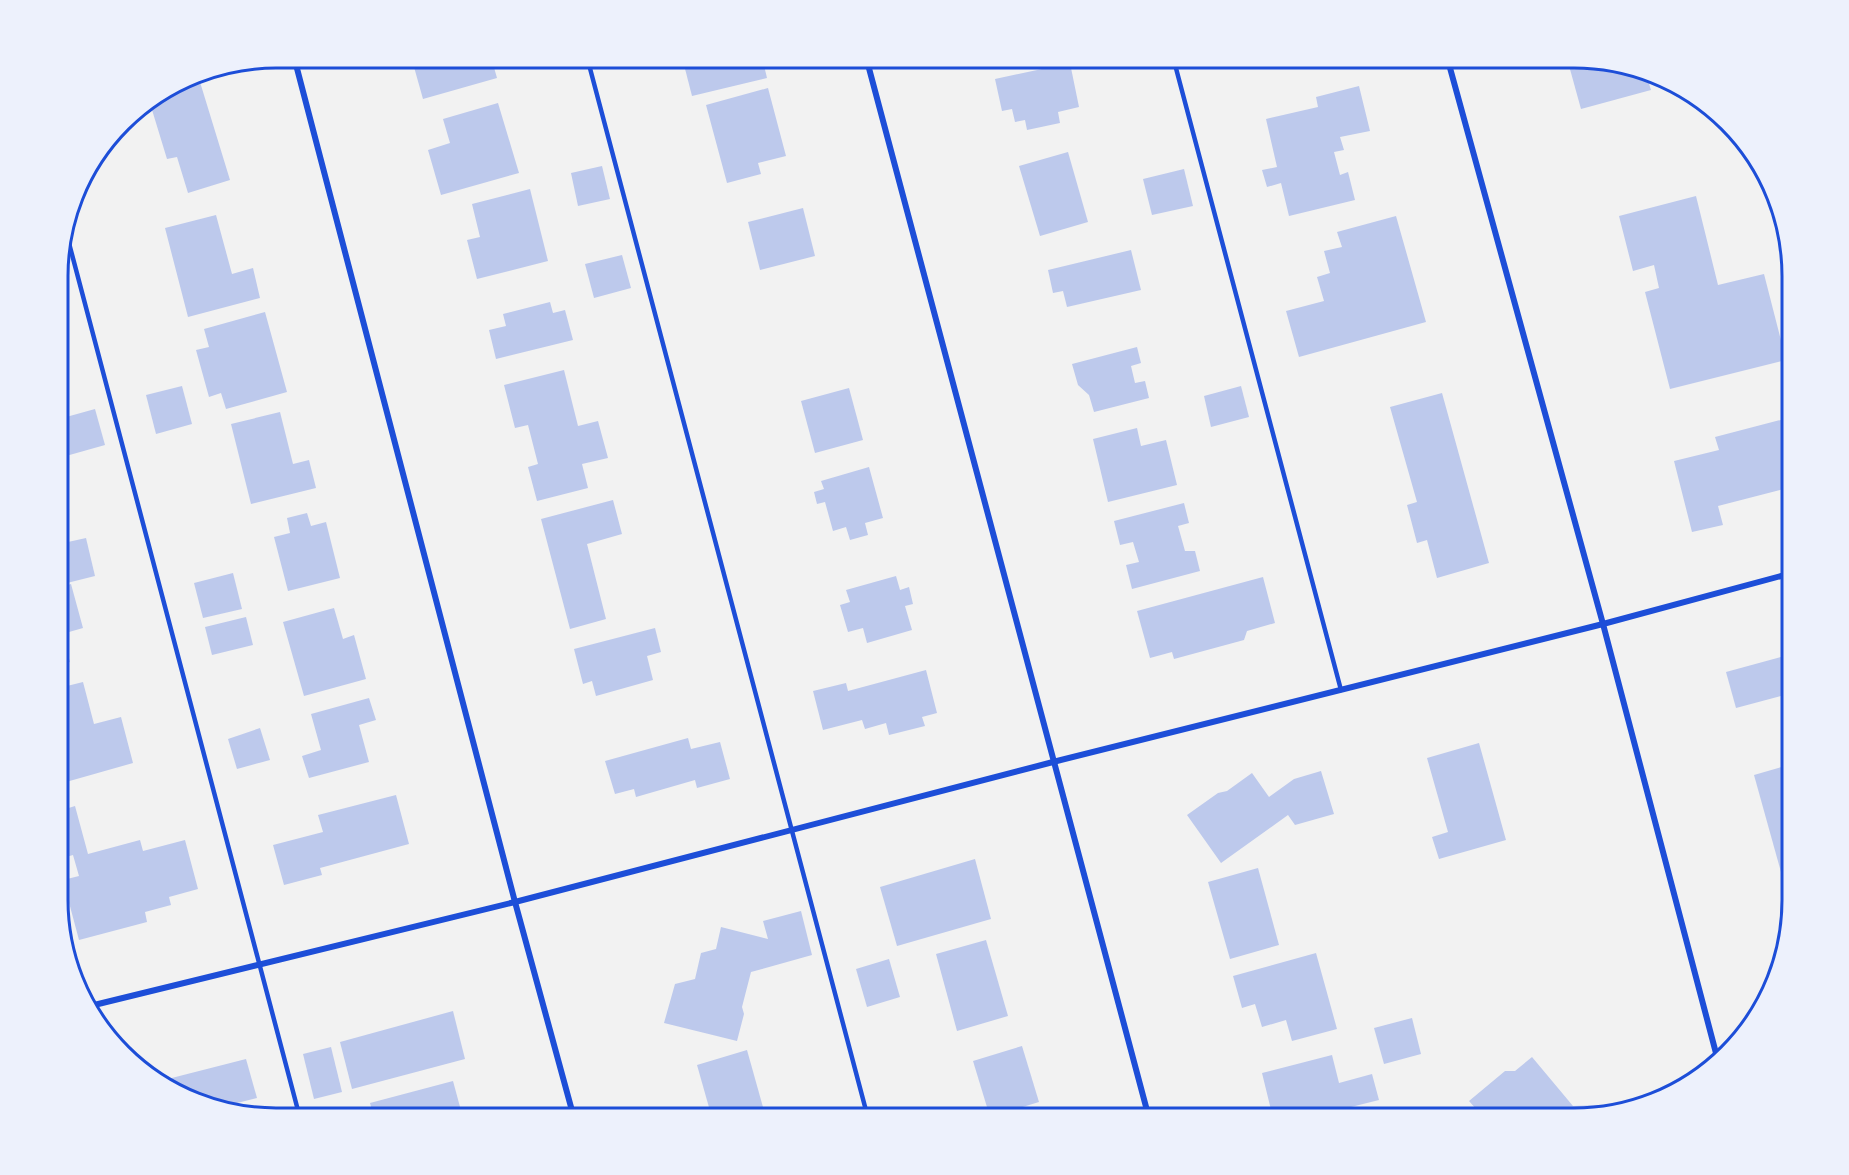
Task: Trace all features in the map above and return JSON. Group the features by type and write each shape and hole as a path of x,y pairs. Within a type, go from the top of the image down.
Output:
{"street":[{"path":"297,68 515,902 571,1108"},
{"path":"869,68 1146,1107"},
{"path":"1450,68 1604,624 1716,1051"},
{"path":"95,1005 515,902 1053,762 1604,624 1781,576"}],"lane":[{"path":"590,68 865,1108"},
{"path":"1176,68 1341,690"},
{"path":"69,245 297,1108"}],"building":[{"path":"414,68 494,68 497,78 423,99"},
{"path":"685,68 765,68 767,78 692,96"},
{"path":"1047,68 1071,68 1079,107 1058,112 1060,123 1027,130 1025,120 1015,122 1012,109 1002,111 995,79"},
{"path":"1570,68 1601,69 1648,82 1651,90 1581,109"},
{"path":"200,83 230,180 188,193 177,157 167,159 152,109 171,95"},
{"path":"1359,86 1370,131 1340,137 1344,150 1334,152 1340,175 1348,172 1355,200 1289,216 1281,183 1267,187 1262,170 1277,167 1266,119 1318,107 1316,97"},
{"path":"768,88 786,156 758,163 761,174 727,183 706,105"},
{"path":"498,103 519,173 441,195 428,150 450,143 443,119"},
{"path":"1068,152 1088,222 1040,236 1019,166"},
{"path":"602,166 610,199 578,206 571,173"},
{"path":"1184,169 1193,206 1152,215 1143,179"},
{"path":"530,189 548,261 477,279 467,240 480,237 472,204"},
{"path":"1696,196 1718,285 1764,274 1781,340 1781,361 1670,389 1645,292 1659,288 1654,265 1633,271 1619,216"},
{"path":"803,208 815,256 760,270 748,222"},
{"path":"216,215 232,274 253,268 260,298 188,317 165,228"},
{"path":"1396,216 1426,322 1299,357 1286,311 1324,301 1317,277 1330,273 1324,251 1342,247 1337,232"},
{"path":"1131,250 1141,290 1067,307 1063,291 1053,293 1048,270"},
{"path":"622,255 631,288 594,298 585,264"},
{"path":"550,302 553,313 565,310 573,340 496,359 489,330 506,326 503,314"},
{"path":"265,312 287,392 226,409 221,393 209,397 196,350 209,347 204,329"},
{"path":"1137,347 1141,363 1131,366 1135,383 1145,381 1149,398 1094,412 1089,395 1078,385 1072,364"},
{"path":"564,370 578,426 598,421 608,458 582,464 588,488 537,501 528,467 538,464 528,425 515,428 504,385"},
{"path":"182,386 192,424 156,434 146,395"},
{"path":"1241,386 1249,417 1211,427 1204,396"},
{"path":"849,388 863,440 815,453 801,401"},
{"path":"1442,393 1489,563 1437,578 1427,540 1417,543 1407,505 1417,502 1390,407"},
{"path":"95,409 105,445 68,455 68,416"},
{"path":"280,412 293,464 309,460 316,488 251,504 231,424"},
{"path":"1781,420 1781,490 1718,506 1723,525 1692,532 1674,461 1719,450 1715,437"},
{"path":"1137,428 1141,446 1166,440 1177,485 1108,502 1093,439"},
{"path":"869,467 883,518 865,523 868,535 850,540 846,527 833,531 825,502 817,504 814,492 824,489 821,481"},
{"path":"613,500 622,534 587,544 606,619 570,629 541,519"},
{"path":"1184,503 1189,523 1178,526 1185,551 1195,551 1200,571 1132,589 1126,565 1139,562 1133,542 1120,545 1114,521"},
{"path":"307,513 311,526 326,522 340,578 288,591 274,537 290,533 287,518"},
{"path":"86,538 95,576 68,583 68,542"},
{"path":"233,573 242,609 203,618 194,583"},
{"path":"896,576 900,590 909,587 913,604 905,606 912,630 867,643 863,628 848,632 840,605 850,602 846,590"},
{"path":"1263,577 1275,623 1247,631 1244,640 1174,659 1172,652 1150,658 1137,611"},
{"path":"71,584 83,628 68,632 68,585"},
{"path":"334,608 343,639 354,635 366,679 304,696 283,622"},
{"path":"246,617 253,645 212,655 205,627"},
{"path":"655,628 661,652 647,656 653,680 596,696 592,681 583,684 574,649"},
{"path":"1781,657 1781,696 1736,708 1726,672"},
{"path":"926,670 937,713 922,717 925,726 889,735 886,723 865,729 862,720 823,730 813,691 846,683 848,691"},
{"path":"83,682 94,724 121,717 133,763 68,781 68,686"},
{"path":"369,698 376,720 359,725 369,762 309,778 302,756 321,750 311,714"},
{"path":"260,728 270,760 237,769 228,739"},
{"path":"688,738 691,749 720,742 730,779 697,788 695,780 636,797 634,789 615,794 605,761"},
{"path":"1479,743 1506,840 1439,859 1432,837 1448,832 1427,758"},
{"path":"1781,767 1781,872 1754,775"},
{"path":"1321,771 1334,814 1295,825 1288,815 1221,863 1187,815 1252,773 1269,797 1294,779"},
{"path":"396,795 409,844 320,868 322,875 284,885 273,845 323,832 318,815"},
{"path":"75,806 88,854 140,840 143,851 185,840 198,889 169,897 171,905 145,912 147,922 79,940 68,899 68,879 79,876 73,855 68,856 68,808"},
{"path":"975,859 991,919 897,946 880,887"},
{"path":"1258,868 1279,945 1230,959 1208,882"},
{"path":"801,911 812,955 751,972 742,1007 744,1014 737,1041 664,1023 675,984 695,979 701,953 716,949 721,927 768,939 763,921"},
{"path":"986,940 1008,1016 957,1031 936,954"},
{"path":"1316,953 1337,1029 1292,1041 1286,1020 1262,1027 1255,1004 1242,1008 1233,976"},
{"path":"889,959 900,997 867,1007 856,969"},
{"path":"453,1011 465,1059 352,1089 340,1042"},
{"path":"1412,1018 1421,1054 1384,1064 1374,1028"},
{"path":"1022,1046 1039,1102 1021,1107 987,1107 973,1061"},
{"path":"331,1047 342,1092 314,1099 303,1054"},
{"path":"747,1050 763,1108 709,1108 697,1065"},
{"path":"1332,1055 1339,1083 1372,1074 1379,1100 1350,1107 1270,1107 1262,1073"},
{"path":"1532,1057 1573,1106 1607,1105 1587,1107 1474,1107 1469,1101 1505,1071 1515,1071"},
{"path":"246,1059 257,1098 234,1104 184,1086 171,1078"},
{"path":"453,1081 460,1108 371,1108 370,1103"}]}
